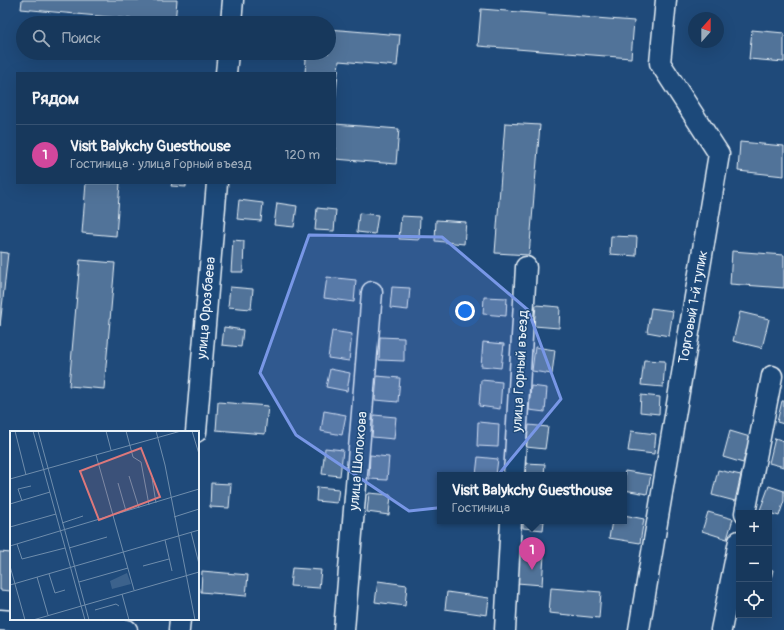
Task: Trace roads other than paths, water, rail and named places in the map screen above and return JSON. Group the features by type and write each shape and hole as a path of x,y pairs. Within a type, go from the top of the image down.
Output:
{"street":[{"path":"232,16 233,0"},
{"name":"Торговый 1-й тупик","path":"639,630 719,154 660,64 666,0"},
{"path":"226,72 227,60"},
{"name":"улица Орозбаева","path":"196,431 217,184"},
{"name":"улица Горный въезд","path":"514,472 526,267"},
{"name":"улица Шопокова","path":"344,630 372,292"},
{"path":"746,510 772,376"},
{"path":"505,630 511,524"},
{"path":"721,630 738,546"},
{"path":"0,620 127,630"},
{"path":"179,630 180,620"}],"place":[{"name":"Visit Balykchy Guesthouse","path":"532,570"}]}
